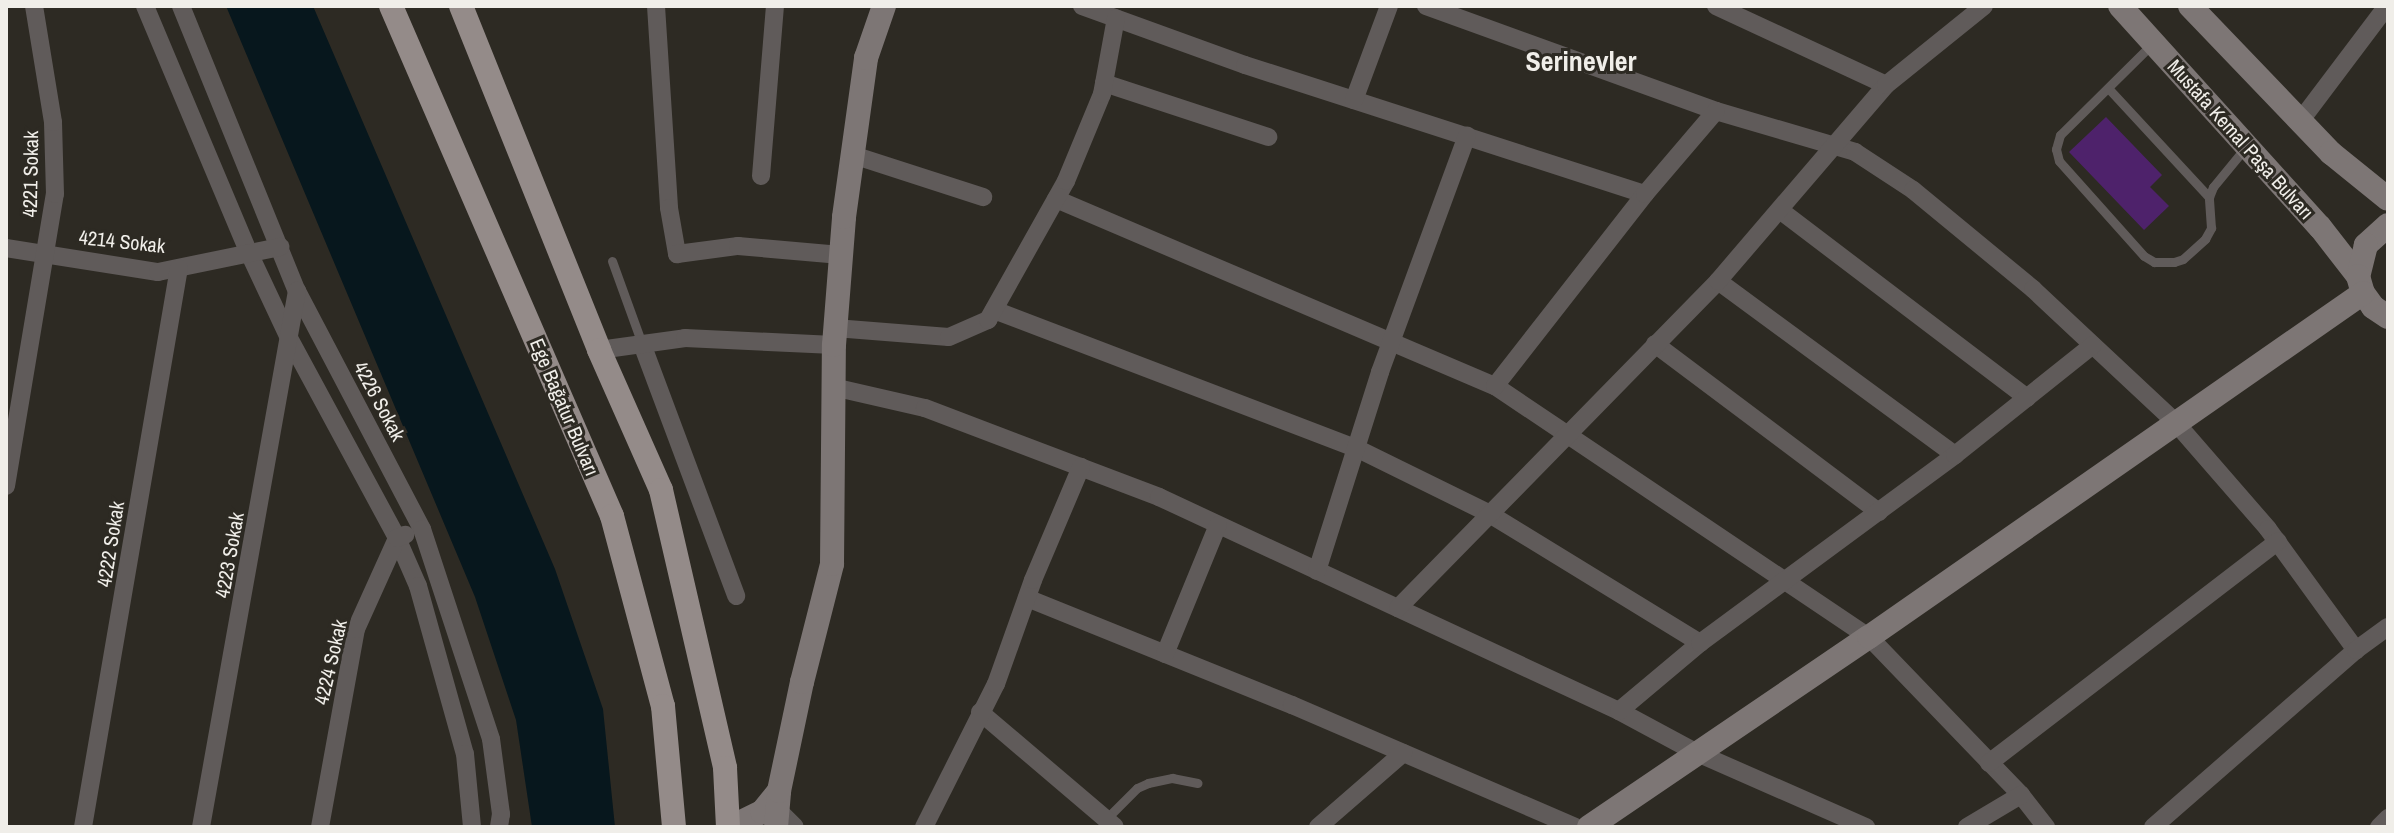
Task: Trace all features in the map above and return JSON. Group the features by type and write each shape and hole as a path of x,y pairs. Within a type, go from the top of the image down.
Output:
{"main road":[{"name":"Ege Bağatur Bulvarı","path":"391,6 612,516 663,706 674,827"},
{"path":"461,6 599,350 661,490 725,768 730,827 762,812 777,809 832,564 834,336 841,255 866,58 884,6"},
{"name":"Mustafa Kemal Paşa Bulvarı","path":"2120,6 2248,146 2361,284 2373,307 2388,317"},
{"path":"2190,6 2331,153 2388,199"},
{"path":"1589,827 2176,423 2361,284 2366,245 2388,225"}],"street":[{"name":"4221 Sokak","path":"6,486 55,194 53,122 34,6"},
{"path":"145,6 249,253 289,338 397,538 418,586 465,754 472,827"},
{"name":"4226 Sokak","path":"181,6 297,291 422,529 491,739 501,814 499,827"},
{"path":"656,6 669,208 677,254 738,246 841,255"},
{"path":"761,176 775,6"},
{"path":"1082,6 1354,100 1645,194"},
{"path":"1354,100 1389,6"},
{"path":"1426,6 1716,111 1855,152 1913,190 2033,289 2176,423 2278,541 2356,650"},
{"path":"1716,6 1886,85"},
{"path":"1398,608 1718,281 1837,146 1886,85 1984,6"},
{"path":"2301,120 2387,6"},
{"path":"599,350 685,338 949,337 988,320 1056,199 1104,83 1116,18"},
{"path":"1104,83 1268,137"},
{"path":"1495,386 1645,194 1716,111"},
{"path":"1317,571 1391,344 1467,136"},
{"path":"853,155 983,197"},
{"path":"1056,199 1495,386 1784,583 1869,637 2021,795 2046,827"},
{"path":"1781,211 2027,398"},
{"name":"4214 Sokak","path":"6,248 158,272 280,247"},
{"name":"4222 Sokak","path":"86,826 179,268"},
{"path":"1718,281 1955,455"},
{"name":"4223 Sokak","path":"201,827 297,291"},
{"path":"994,310 1356,448 1488,513 1700,643"},
{"path":"642,344 736,596"},
{"path":"1655,344 1879,512"},
{"path":"1619,711 1700,643 1955,455 2093,345"},
{"path":"833,387 925,408 1081,467 1218,525 1619,711 1695,752 1866,827"},
{"path":"924,827 996,684 1027,598 1081,467"},
{"path":"1165,654 1218,525"},
{"path":"397,538 422,529"},
{"name":"4224 Sokak","path":"320,827 356,629 397,538"},
{"path":"1989,763 2278,541"},
{"path":"1027,598 1575,827"},
{"path":"2153,827 2356,650 2388,627"},
{"path":"980,712 1111,823"},
{"path":"1318,827 1403,753"},
{"path":"1967,827 2021,795"},
{"path":"777,809 795,827"},
{"path":"2379,827 2388,818"}],"lane":[{"path":"2154,42 2060,135 2057,156 2144,256 2165,264 2183,259 2194,249 2211,228 2209,197 2218,177 2248,146"},
{"path":"2108,88 2209,197"},
{"path":"612,261 642,344"},
{"path":"1111,823 1137,788 1172,778 1198,783"}],"shaded area":[{"path":"226,6 313,6 555,569 603,709 615,827 532,827 516,720 475,597"}],"building":[{"path":"2106,117 2162,175 2150,187 2169,206 2144,230 2069,152"}],"district":[{"name":"Serinevler","path":"1581,61"}]}
